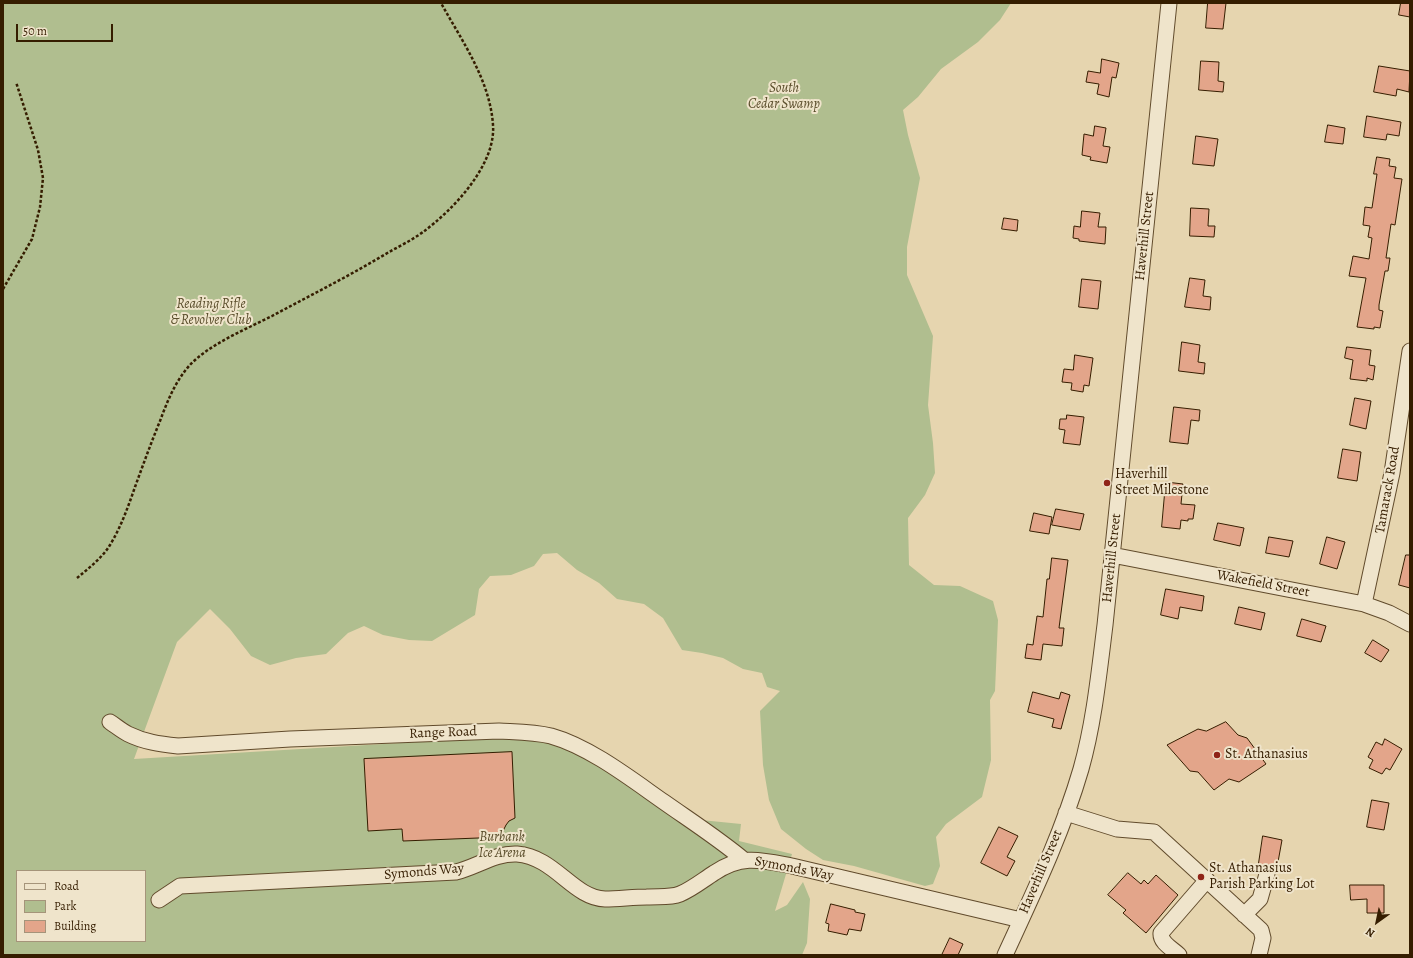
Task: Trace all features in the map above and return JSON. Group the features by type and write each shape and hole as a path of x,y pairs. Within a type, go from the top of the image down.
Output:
{"street":[{"name":"Haverhill Street","path":"1005,955 1049,859 1081,768 1091,722 1105,625 1169,3"},
{"name":"Tamarack Road","path":"1364,604 1407,399 1410,351"},
{"name":"Wakefield Street","path":"1112,555 1364,604 1410,624"},
{"name":"Range Road","path":"110,722 128,734 148,742 161,745 178,746 290,739 499,731 524,732 550,736 595,756 673,808 744,860"},
{"path":"1066,812 1117,828 1154,832 1262,932 1263,938 1259,955"},
{"name":"Symonds Way","path":"160,900 180,886 456,872 496,857 516,854 534,858 545,863 579,889 593,897 605,899 669,896 682,893 727,865 744,860 767,861 1021,920"},
{"path":"1244,915 1260,899 1266,874"},
{"path":"1179,955 1163,942 1161,933 1206,880"}],"path":[{"path":"77,578 100,558 110,546 122,525 166,405 178,381 189,366 201,354 225,340 366,266 421,233 452,207 479,172 485,162 493,135 492,115 486,89 474,63 441,3"},
{"path":"3,289 32,240 40,207 43,178 38,150 16,82"}],"green space":[{"path":"3,3 1011,3 1000,20 978,42 941,69 918,97 903,110 908,135 920,178 907,247 907,275 933,336 928,405 935,473 925,495 908,518 909,565 934,585 960,586 993,601 998,620 995,691 990,700 991,760 982,797 946,824 936,837 940,866 933,884 925,886 854,866 823,860 806,849 781,829 769,800 763,765 760,711 780,691 767,687 762,673 743,669 723,658 682,650 663,618 644,604 617,599 599,583 577,570 557,553 543,554 534,566 511,575 490,576 479,589 475,615 432,641 409,640 383,635 364,626 348,633 326,654 296,658 270,665 251,656 230,629 210,609 177,642 134,759 500,737 546,740 574,750 681,818 741,824 739,841 792,854 775,911 787,905 803,882 810,899 807,943 802,955 3,955"}],"building":[{"path":"1208,3 1226,3 1223,29 1206,28"},
{"path":"1401,3 1410,3 1410,17 1399,15"},
{"path":"1102,59 1119,63 1116,78 1112,77 1109,97 1097,94 1099,84 1086,82 1088,71 1100,73"},
{"path":"1201,61 1219,62 1218,81 1224,82 1223,92 1199,90"},
{"path":"1379,66 1410,71 1409,92 1397,89 1396,96 1374,92"},
{"path":"1367,116 1401,122 1399,136 1387,134 1386,140 1364,137"},
{"path":"1328,125 1345,128 1343,144 1325,142"},
{"path":"1095,126 1106,128 1103,146 1110,147 1107,163 1090,160 1091,157 1082,155 1084,134 1093,136"},
{"path":"1196,136 1218,139 1214,166 1193,164"},
{"path":"1377,157 1390,159 1389,166 1396,167 1394,178 1402,179 1395,225 1391,224 1386,258 1390,258 1388,271 1385,271 1379,305 1379,310 1383,311 1380,328 1374,327 1374,329 1357,327 1366,278 1349,276 1353,256 1369,259 1372,238 1368,237 1370,226 1363,225 1365,207 1372,208 1377,174 1374,174"},
{"path":"1191,208 1209,209 1208,226 1215,226 1214,237 1190,236"},
{"path":"1082,211 1100,213 1098,227 1106,227 1105,244 1079,241 1079,239 1073,238 1074,226 1080,227"},
{"path":"1004,218 1018,220 1017,231 1002,229"},
{"path":"1190,278 1205,280 1203,296 1211,297 1210,310 1185,307"},
{"path":"1082,279 1101,281 1098,309 1079,307"},
{"path":"1182,342 1200,345 1198,362 1205,363 1204,374 1179,371"},
{"path":"1347,347 1371,350 1369,365 1375,366 1373,380 1367,378 1367,381 1350,379 1353,360 1345,358"},
{"path":"1075,355 1093,358 1089,386 1084,385 1083,392 1071,390 1072,383 1062,382 1064,369 1073,370"},
{"path":"1355,398 1371,401 1366,429 1350,425"},
{"path":"1174,407 1200,410 1199,421 1191,420 1188,444 1170,442"},
{"path":"1067,415 1084,417 1080,445 1063,443 1065,430 1059,429 1060,419 1066,419"},
{"path":"1343,449 1361,452 1357,481 1338,478"},
{"path":"1166,482 1183,484 1181,504 1195,505 1193,519 1188,519 1188,521 1181,520 1180,529 1162,527"},
{"path":"1056,509 1084,514 1080,530 1052,525"},
{"path":"1034,513 1052,517 1049,534 1030,531"},
{"path":"1218,523 1244,528 1240,546 1214,540"},
{"path":"1269,537 1293,541 1289,557 1266,553"},
{"path":"1327,537 1345,542 1337,569 1320,564"},
{"path":"1406,555 1410,555 1410,588 1399,585"},
{"path":"1052,558 1068,560 1059,628 1064,628 1062,646 1043,644 1041,660 1025,658 1027,644 1033,645 1037,616 1043,617 1047,579 1049,579"},
{"path":"1166,589 1204,596 1202,611 1180,607 1178,619 1161,615"},
{"path":"1239,607 1265,613 1261,630 1235,624"},
{"path":"1302,619 1326,626 1321,642 1297,636"},
{"path":"1373,640 1389,650 1381,662 1365,653"},
{"path":"1033,692 1059,699 1061,692 1070,695 1061,729 1052,727 1054,719 1028,712"},
{"name":"St. Athanasius","path":"1226,722 1238,735 1247,738 1266,764 1239,782 1229,779 1214,790 1198,772 1190,771 1167,745 1198,729 1206,731"},
{"path":"1385,739 1402,749 1390,770 1386,768 1382,774 1369,768 1373,760 1368,757 1376,742 1382,745"},
{"name":"Burbank Ice Arena","path":"512,752 515,818 509,821 506,825 503,831 503,837 403,841 402,829 368,831 364,759"},
{"path":"1372,800 1389,803 1384,830 1367,827"},
{"path":"999,827 1018,836 1007,857 1015,861 1007,876 981,863"},
{"path":"1263,836 1282,840 1276,873 1274,868 1269,865 1264,865 1259,870 1258,869"},
{"path":"1128,873 1141,884 1144,880 1148,884 1156,875 1178,895 1146,933 1123,913 1126,910 1108,895"},
{"path":"1350,885 1384,885 1384,913 1367,913 1367,899 1351,900"},
{"path":"831,904 865,914 861,931 849,929 847,935 828,931 829,924 826,923"},
{"path":"950,938 963,944 958,955 942,955"}],"place":[{"name":"Haverhill Street Milestone","path":"1107,483"},
{"name":"St. Athanasius","path":"1217,755"},
{"name":"St. Athanasius Parish Parking Lot","path":"1201,877"}],"park label":[{"name":"South Cedar Swamp","path":"784,98"},
{"name":"Reading Rifle & Revolver Club","path":"211,314"}]}
